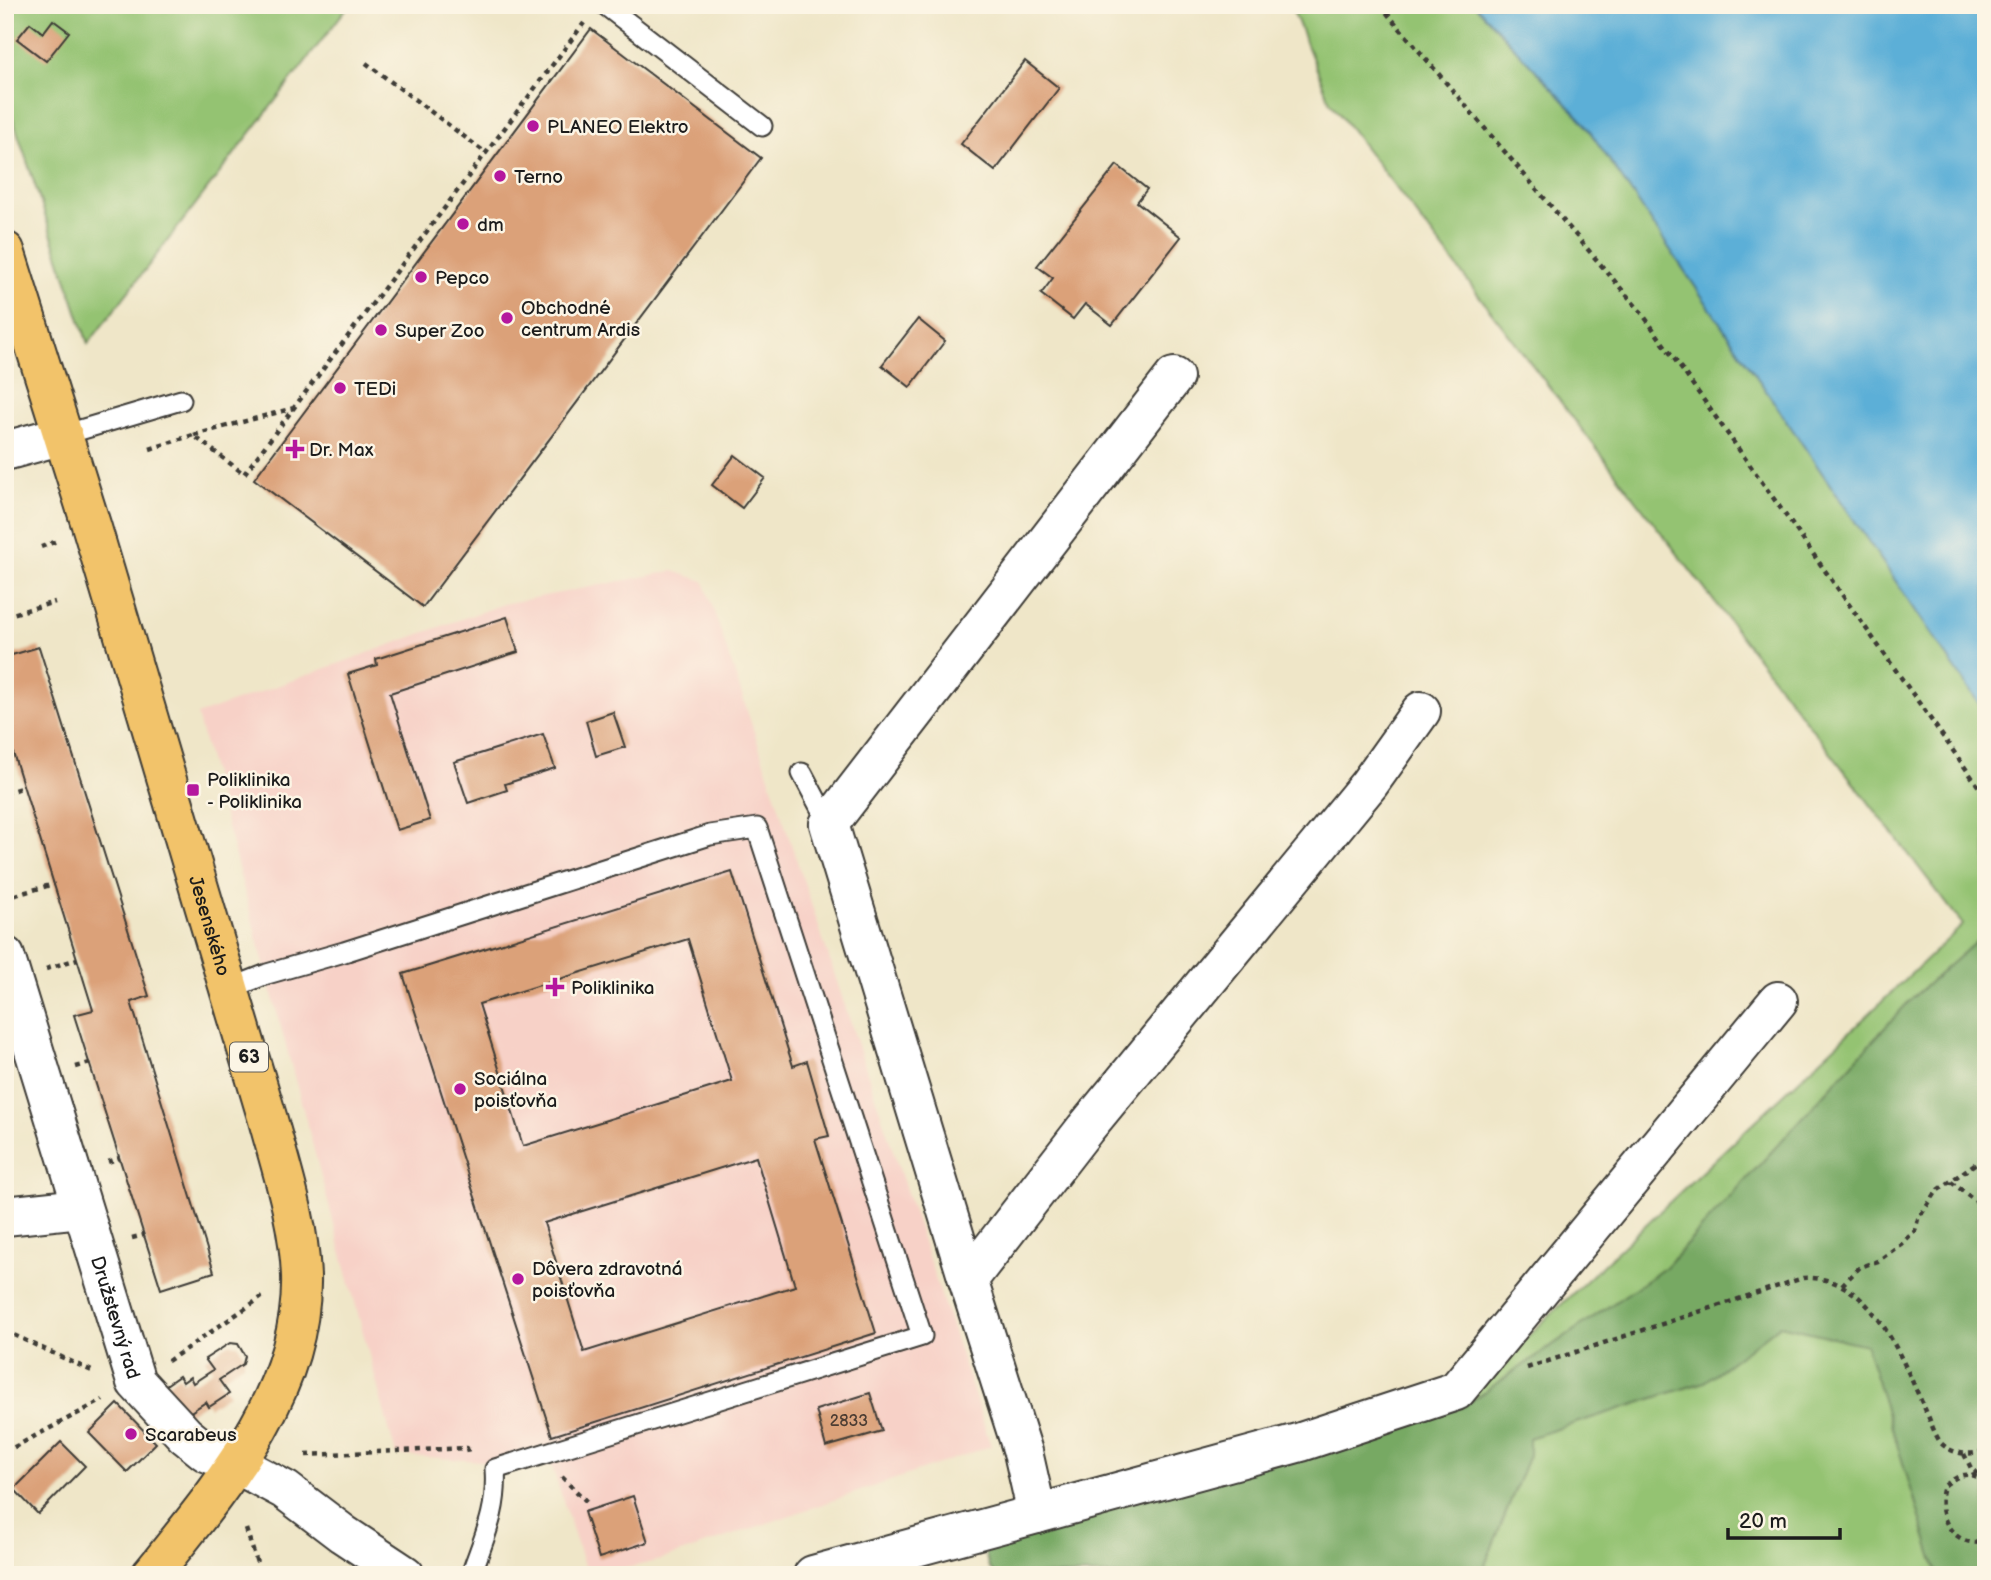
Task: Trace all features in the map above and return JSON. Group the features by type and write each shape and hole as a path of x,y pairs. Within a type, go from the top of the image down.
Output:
{"main road":[{"name":"Jesenského","path":"5,251 63,435 293,1209 301,1276 298,1317 289,1356 275,1396 236,1464 151,1575"}],"street":[{"path":"1037,1514 1023,1452 829,824 1174,377"},
{"path":"5,451 63,435"},
{"path":"968,1280 1093,1119 1369,783 1421,711"},
{"name":"Družstevný rad","path":"5,956 18,1044 81,1208 136,1382 185,1435 206,1452 236,1464 285,1490 343,1534 405,1575"},
{"path":"813,1575 1301,1442 1456,1391 1778,1000"},
{"path":"5,1216 81,1208"}],"lane":[{"path":"597,9 762,126"},
{"path":"63,435 181,400"},
{"path":"802,773 829,824"},
{"path":"229,989 267,974 710,835 758,828 922,1336 495,1469 494,1511 471,1575"}],"path":[{"path":"1380,5 1641,313 1986,797"},
{"path":"193,435 244,474 597,9"},
{"path":"366,63 486,153"},
{"path":"150,449 294,407"},
{"path":"5,616 55,602"},
{"path":"5,793 24,787"},
{"path":"5,898 54,884"},
{"path":"1842,1285 1860,1267 1878,1261 1901,1244 1915,1231 1918,1219 1937,1191 1986,1156"},
{"path":"1951,1182 1975,1200 1986,1220"},
{"path":"1521,1369 1802,1278 1818,1277 1842,1285 1866,1303 1885,1330 1940,1442 1953,1452 1986,1450"},
{"path":"5,1331 102,1376"},
{"path":"306,1455 467,1448 470,1461"},
{"path":"1964,1453 1974,1475"},
{"path":"1974,1475 1986,1462"},
{"path":"560,1474 587,1502"},
{"path":"1986,1481 1974,1475 1960,1475 1944,1486 1942,1493 1943,1508 1954,1535 1971,1543 1986,1542"},
{"path":"246,1529 261,1575"}],"shaded area":[{"name":"Poliklinika","path":"673,571 704,581 991,1446 660,1560 611,1572 584,1566 552,1466 396,1455 197,715 503,604"}],"green space":[{"path":"5,5 349,5 88,344 5,95"},
{"path":"1291,5 1475,5 1582,120 1986,714 1986,1575 1183,1575 1460,1400 1963,925 1330,102"},
{"path":"1986,933 1986,1575 1938,1575 1866,1345 1780,1325 1704,1382 1529,1438 1529,1455 1481,1575 997,1575 989,1568 985,1552 1080,1516 1464,1406 1666,1267 1912,998"}],"water":[{"path":"1475,5 1986,5 1986,714 1582,120"}],"building":[{"path":"53,20 69,32 46,61 17,39 30,23 43,33"},
{"name":"Obchodné centrum Ardis","path":"591,29 761,158 423,607 254,479"},
{"path":"1025,61 1059,88 995,171 961,144"},
{"path":"1117,165 1147,189 1137,202 1181,237 1112,325 1085,304 1073,319 1041,294 1053,278 1037,266"},
{"path":"918,319 945,341 910,387 882,365"},
{"path":"735,455 765,478 742,508 712,485"},
{"path":"507,617 518,652 390,693 430,820 397,830 348,674 377,665 376,659"},
{"path":"39,647 149,996 131,1002 214,1272 161,1289 74,1015 93,1010 5,727 5,657"},
{"path":"613,712 625,747 596,756 586,721"},
{"path":"543,734 555,768 505,784 507,790 468,803 454,762"},
{"path":"732,872 793,1066 807,1061 829,1136 815,1139 876,1333 552,1436 403,974","holes":["688,939 732,1081 523,1146 479,1004","756,1157 795,1286 584,1352 544,1223"]},
{"path":"230,1343 238,1344 245,1356 243,1364 219,1380 229,1394 209,1407 206,1402 186,1415 166,1385 179,1376 183,1382 190,1377 193,1383 213,1370 205,1359"},
{"path":"870,1393 882,1431 826,1447 816,1410"},
{"path":"118,1404 156,1443 127,1472 89,1433"},
{"path":"61,1442 85,1466 38,1514 14,1489"},
{"path":"633,1496 648,1542 599,1558 584,1512"}],"place":[{"name":"PLANEO Elektro","path":"533,126"},
{"name":"Terno","path":"500,176"},
{"name":"dm","path":"463,224"},
{"name":"Pepco","path":"421,277"},
{"name":"Obchodné centrum Ardis","path":"507,318"},
{"name":"Super Zoo","path":"381,330"},
{"name":"TEDi","path":"340,388"},
{"name":"Dr. Max","path":"295,449"},
{"name":"Poliklinika - Poliklinika","path":"193,790"},
{"name":"Poliklinika","path":"555,987"},
{"name":"Sociálna poisťovňa","path":"460,1089"},
{"name":"Dôvera zdravotná poisťovňa","path":"518,1279"},
{"name":"Scarabeus","path":"131,1434"}]}
